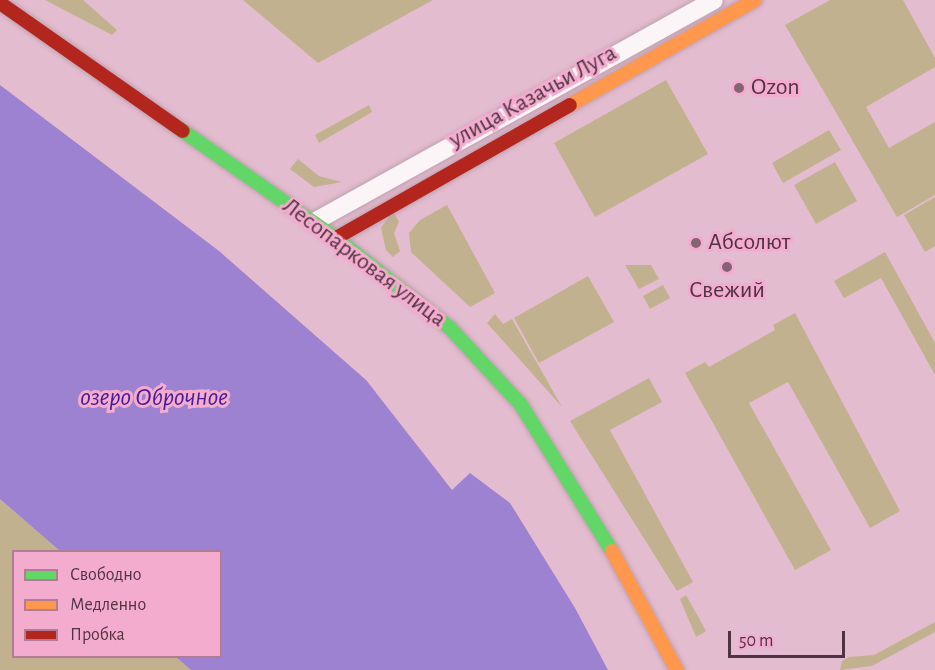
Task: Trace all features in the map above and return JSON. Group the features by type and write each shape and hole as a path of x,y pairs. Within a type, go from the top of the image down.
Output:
{"street":[{"name":"улица Казачьи Луга","path":"314,222 714,0"},
{"name":"улица Казачьи Луга","path":"336,238 755,0"},
{"name":"Лесопарковая улица","path":"0,3 314,222 450,328 521,405 632,585 677,670"}],"shaded area":[{"path":"45,0 83,0 117,30 112,35"},
{"path":"243,0 433,0 318,63"},
{"path":"830,0 903,0 935,58 935,67 866,107 889,148 935,122 935,195 897,217 785,25"},
{"path":"666,80 708,154 595,217 554,143"},
{"path":"369,105 372,112 319,143 315,135"},
{"path":"829,130 841,150 783,183 772,163"},
{"path":"298,159 319,176 342,182 314,187 290,169"},
{"path":"835,162 857,201 816,224 794,185"},
{"path":"935,197 935,246 925,252 904,215"},
{"path":"447,205 495,293 470,307 411,252 409,233 420,220"},
{"path":"393,211 399,222 394,233 400,251 393,257 386,250 381,228"},
{"path":"885,252 935,343 935,375 881,278 844,298 834,281"},
{"path":"625,265 651,265 659,279 639,289"},
{"path":"588,276 614,322 539,363 514,318"},
{"path":"663,285 670,298 650,309 643,296"},
{"path":"795,313 900,511 870,528 788,382 749,403 831,550 795,570 685,373 705,362 709,367 775,330 773,325"},
{"path":"495,314 503,324 512,319 562,407 487,323"},
{"path":"649,378 662,402 610,430 693,582 677,591 570,421"},
{"path":"0,499 59,550 12,550 12,658 177,658 191,670 0,670"},
{"path":"686,595 706,631 696,637 680,599"},
{"path":"935,622 935,632 872,666 840,670 842,661 849,657 874,655"}],"water":[{"name":"озеро Оброчное","path":"0,85 219,251 366,380 452,490 470,473 510,503 575,608 608,670 191,670 177,658 222,658 222,550 59,550 0,499"}],"traffic: fast":[{"path":"183,131 336,238 450,328 521,405 612,551"}],"traffic: slow":[{"path":"570,105 755,0"},
{"path":"612,551 677,670"}],"traffic: jam":[{"path":"0,3 183,131"},
{"path":"336,238 570,105"}],"place":[{"name":"Ozon","path":"739,88"},
{"name":"Абсолют","path":"696,243"},
{"name":"Свежий","path":"727,267"}]}
